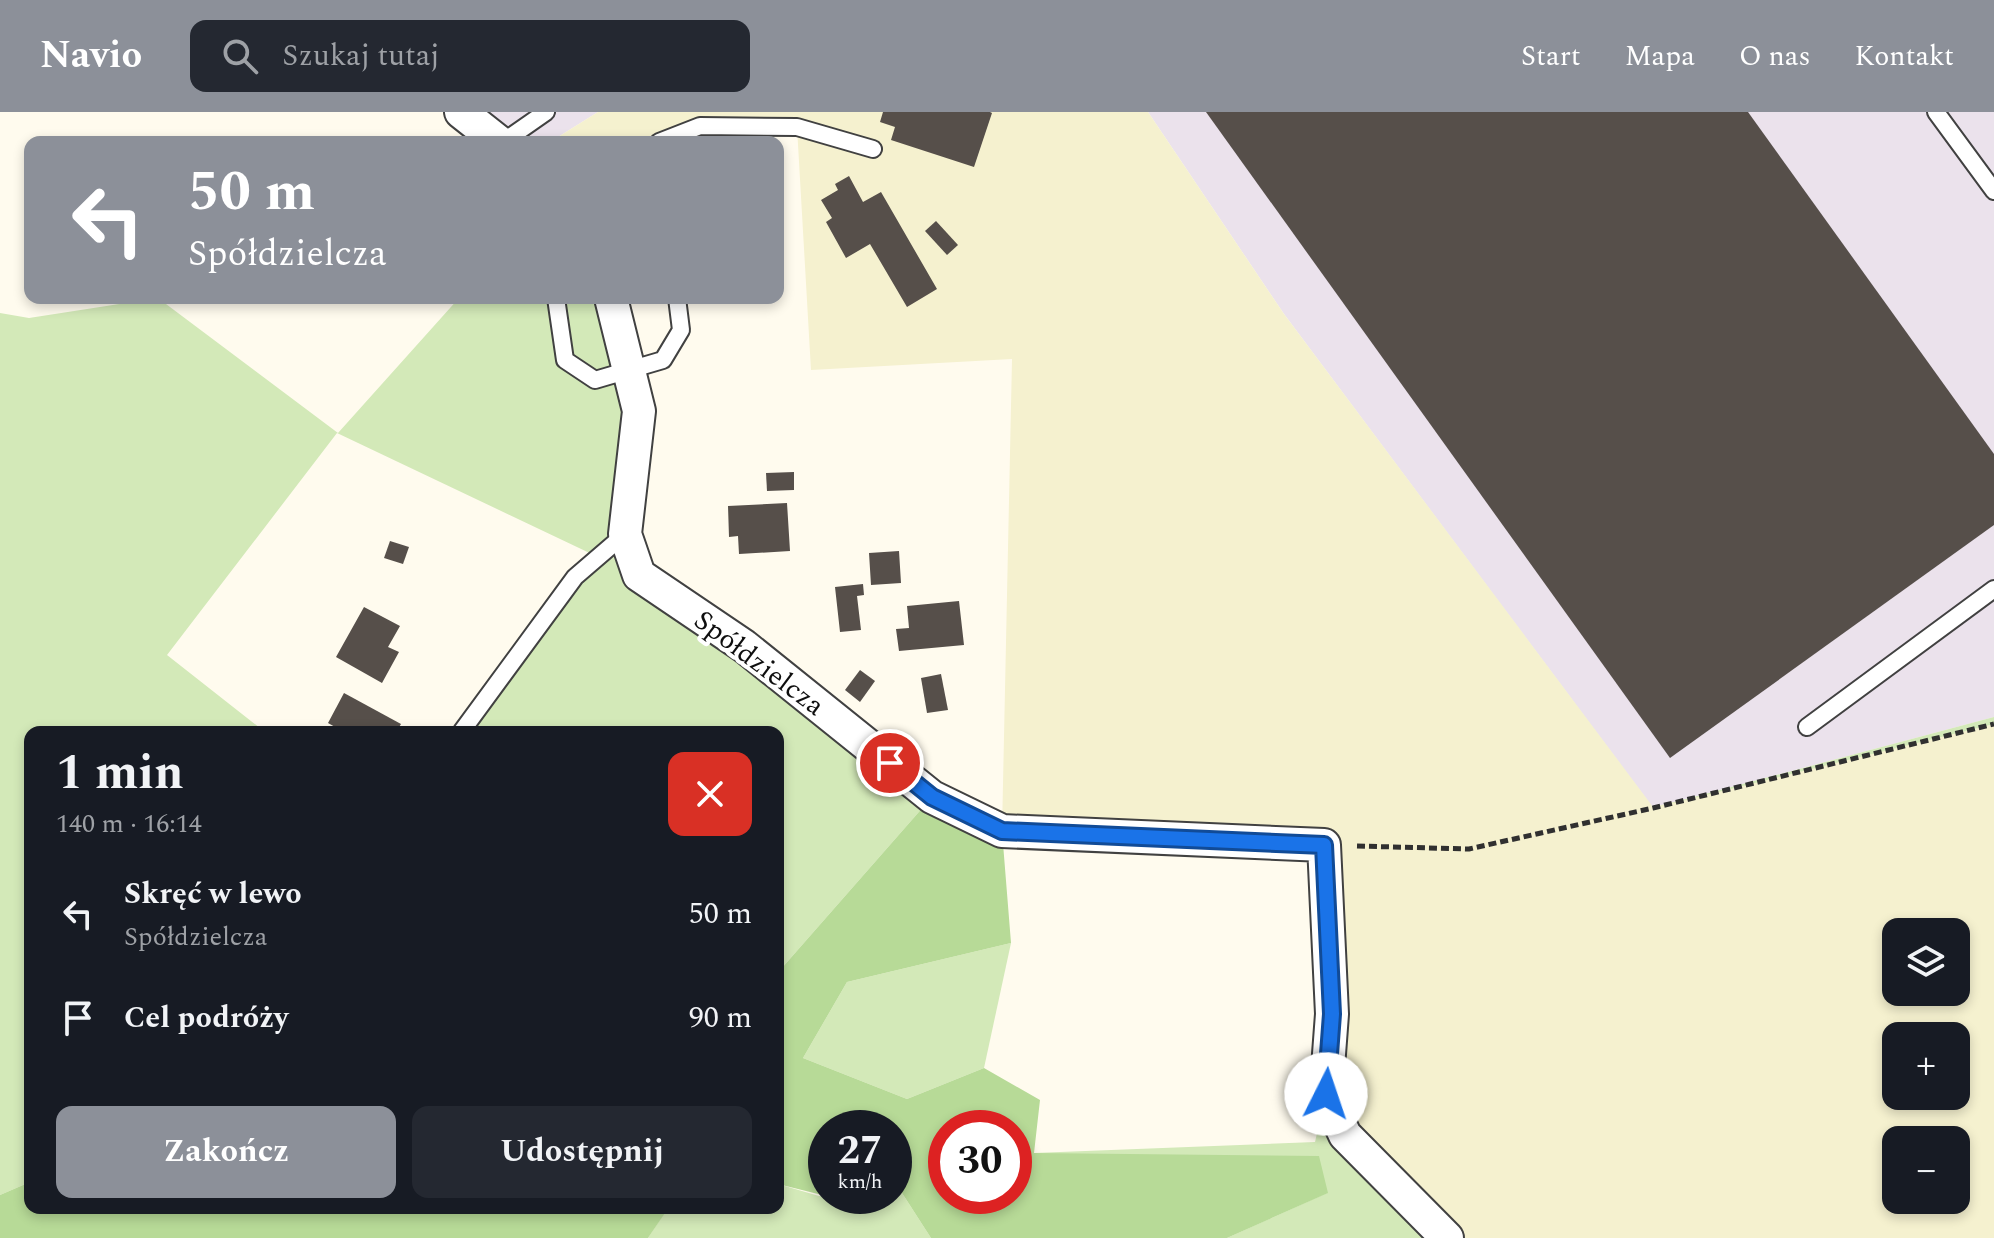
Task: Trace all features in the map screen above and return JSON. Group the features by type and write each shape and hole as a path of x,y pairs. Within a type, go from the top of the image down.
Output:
{"street":[{"path":"473,115 495,136"},
{"name":"Spółdzielcza","path":"613,304 639,411 625,534 639,575 744,646 932,797 1002,831 1324,845"},
{"path":"1324,845 1332,1014 1326,1094 1345,1135 1447,1238"}],"lane":[{"path":"510,136 546,112"},
{"path":"1936,112 1994,191"},
{"path":"674,136 700,126 797,127 873,149"},
{"path":"557,304 565,360 595,380 631,372 663,360 681,330 678,304"},
{"path":"466,726 575,577 625,534"},
{"path":"1807,727 1994,589"}],"path":[{"path":"1324,845 1469,849 1653,808 1994,724"}],"shaded area":[{"path":"461,112 598,112 560,136 491,136"},
{"path":"598,112 1148,112 1284,314 1653,807 1994,724 1994,1238 1447,1238 1345,1135 1324,845 1002,831 1012,359 811,370 797,127 700,126 674,136 560,136"},
{"path":"1148,112 1994,112 1994,717 1653,808 1284,314"}],"green space":[{"path":"119,304 166,304 338,433 454,304 613,304 631,372 639,575 932,797 784,966 784,726 466,726 598,557 337,433 167,655 257,726 24,726 24,1185 0,1195 0,313 29,318"},
{"path":"1994,717 1994,724 1653,808"},
{"path":"932,797 1002,831 1011,943 847,982 803,1058 907,1099 984,1068 1040,1100 1034,1153 1319,1156 1328,1193 1227,1238 931,1238 912,1209 912,1110 808,1110 808,1192 784,1186 784,966"},
{"path":"1011,943 984,1068 907,1099 803,1058 847,982"},
{"path":"1326,1094 1447,1238 1227,1238 1327,1193 1034,1153 1315,1142"},
{"path":"24,1185 24,1214 664,1214 648,1238 0,1238 0,1195"},
{"path":"784,1186 808,1193 808,1214 912,1214 912,1209 931,1238 648,1238 664,1214 784,1214"}],"building":[{"path":"883,112 992,113 974,167 891,140 895,127 880,122"},
{"path":"1206,112 1748,112 1994,454 1994,525 1670,758"},
{"path":"849,176 863,202 881,192 937,289 907,307 870,244 846,258 826,222 832,218 821,200 838,190 835,184"},
{"path":"936,221 958,245 947,255 925,231"},
{"path":"794,472 794,490 767,491 766,473"},
{"path":"787,503 790,551 739,554 738,536 729,537 728,506"},
{"path":"390,541 409,547 403,564 384,558"},
{"path":"899,551 901,583 871,585 869,553"},
{"path":"863,584 864,595 857,596 861,630 840,632 835,587"},
{"path":"959,601 964,645 899,651 896,629 909,628 907,606"},
{"path":"364,607 400,626 388,647 399,652 382,683 336,657"},
{"path":"860,670 875,681 860,702 845,690"},
{"path":"941,674 948,710 927,713 921,678"},
{"path":"344,693 401,724 333,726 328,723"}],"route":[{"path":"890,763 932,797 1002,831 1324,845 1332,1014 1326,1094"}]}
